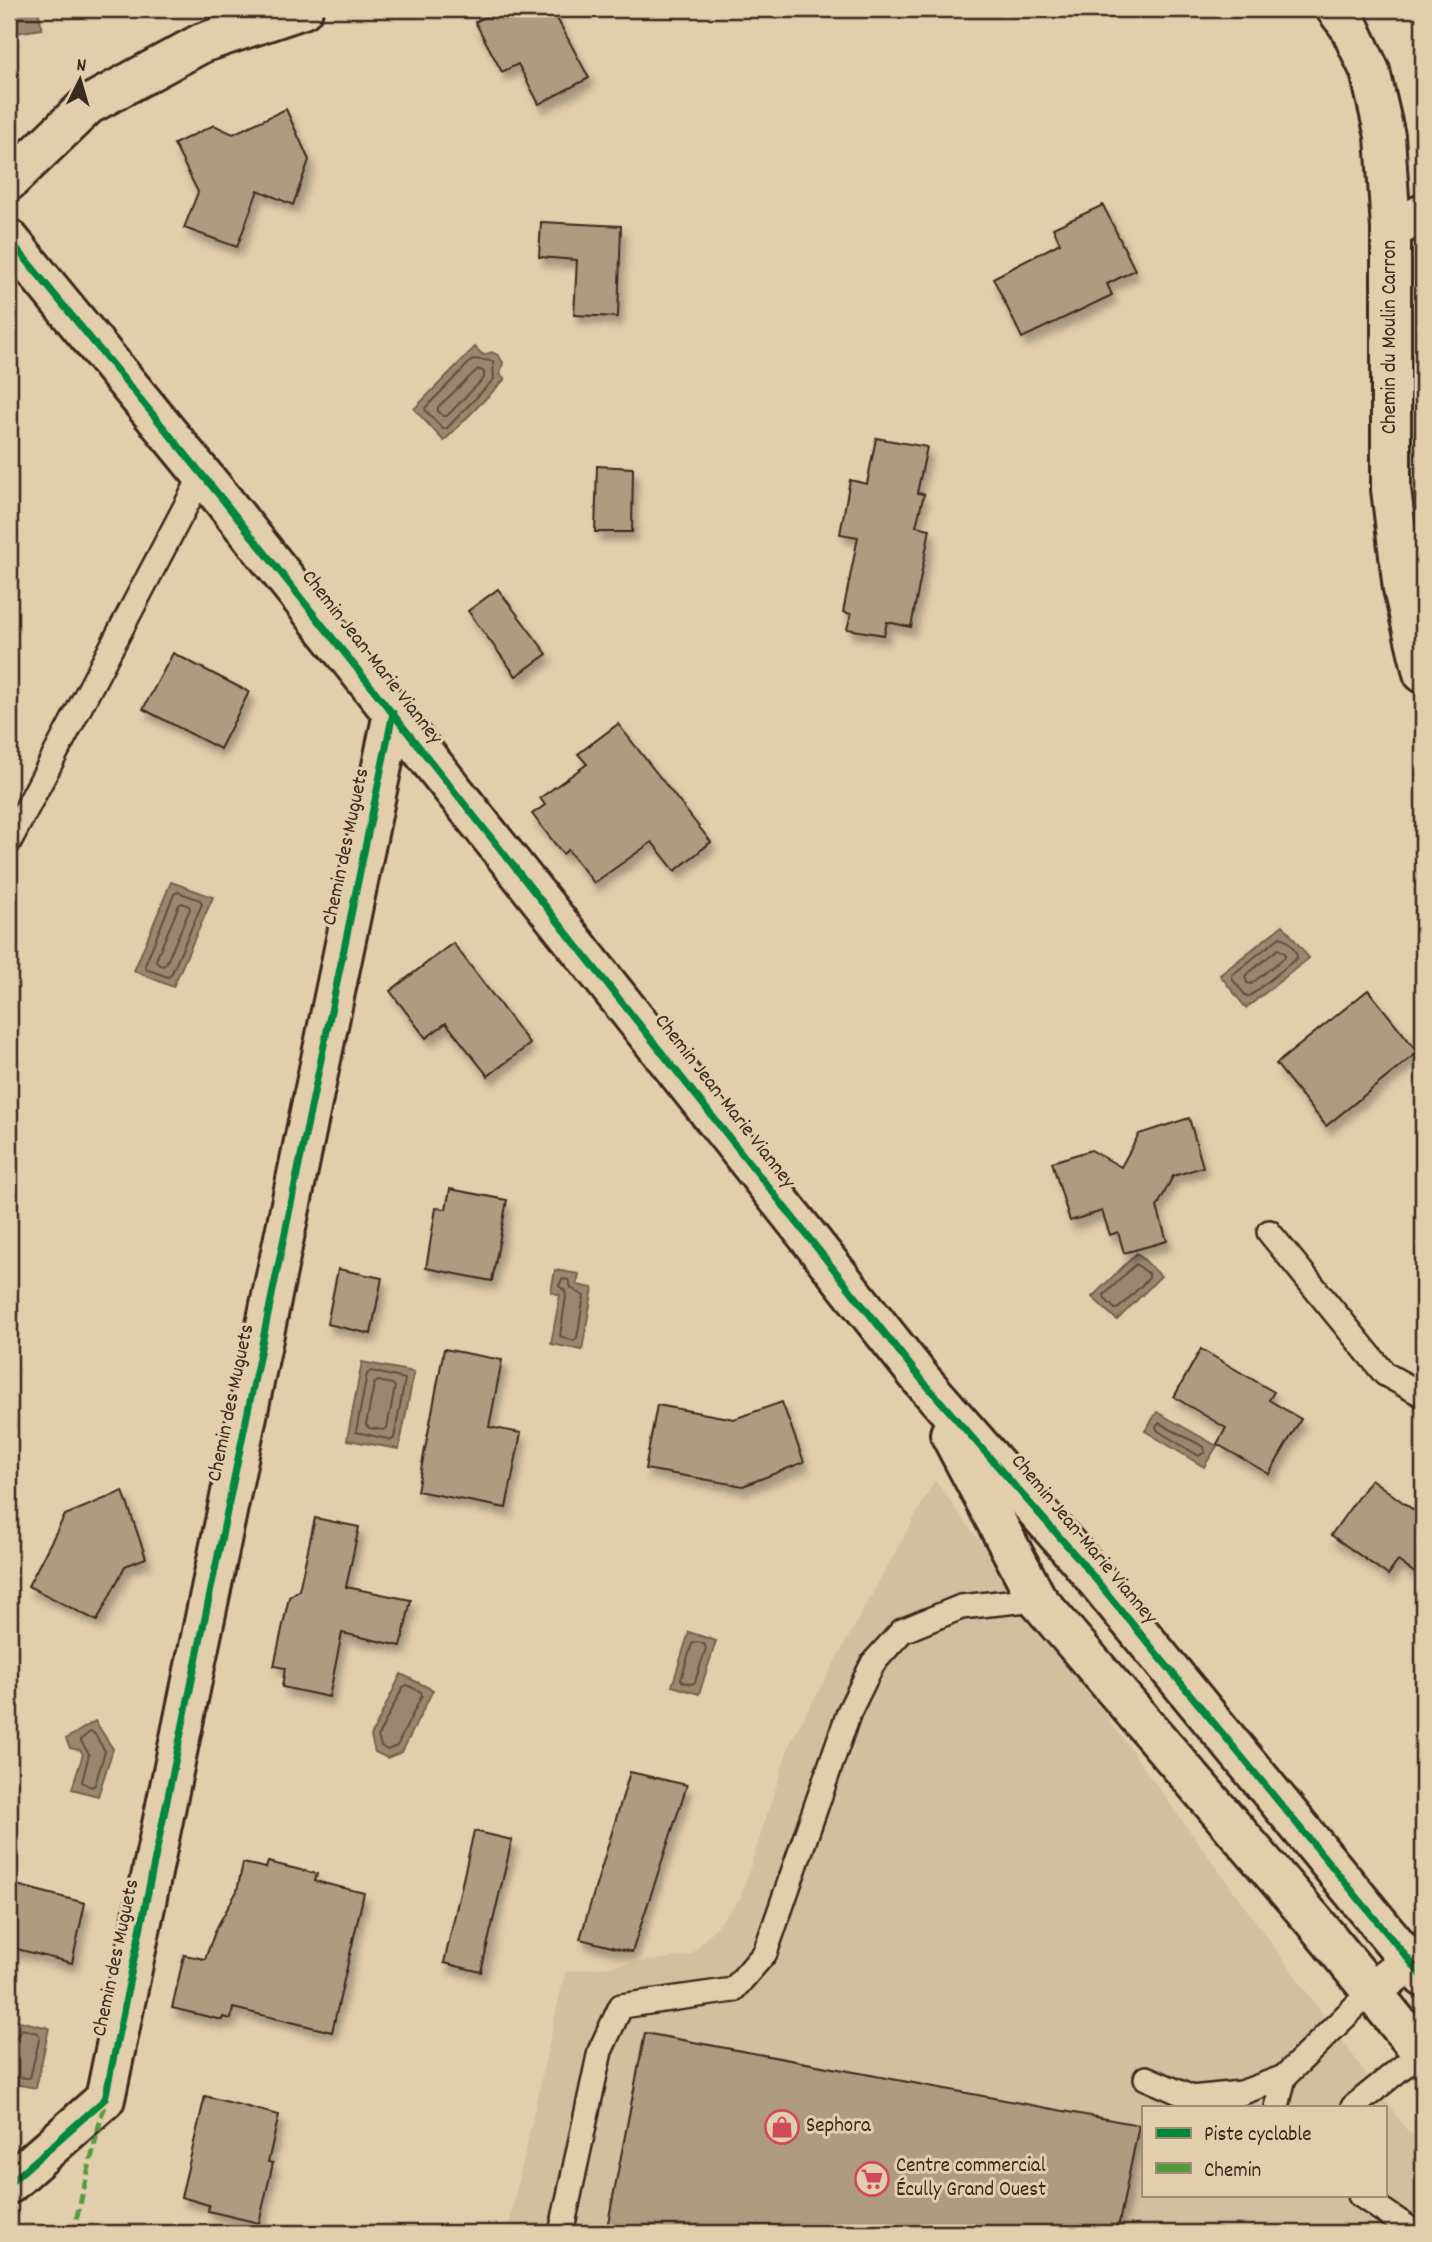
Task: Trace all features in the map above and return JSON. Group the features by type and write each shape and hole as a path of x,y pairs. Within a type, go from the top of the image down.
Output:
{"street":[{"path":"9,181 88,105 202,43 303,9"},
{"name":"Chemin du Moulin Carron","path":"1336,9 1349,26 1370,71 1407,221 1391,489 1403,589 1423,673"},
{"name":"Chemin Jean-Marie Vianney","path":"9,239 393,713 921,1380 1078,1558 1419,1965"},
{"name":"Chemin des Muguets","path":"9,2184 105,2099 393,713"},
{"name":"Chemin Jean-Marie Vianney","path":"921,1380 1037,1599 1423,2052"},
{"path":"1370,1992 1419,1965"}],"lane":[{"path":"9,842 202,475"},
{"path":"1269,1232 1385,1374 1423,1395"},
{"path":"561,2233 600,2051 621,2006 733,1990 765,1953 849,1712 873,1663 902,1631 961,1607 1037,1599"},
{"path":"1191,2098 1241,2093 1284,2077 1370,1992"},
{"path":"1354,2106 1423,2052"},
{"path":"1277,2106 1284,2077"},
{"path":"1146,2078 1211,2106"},
{"path":"1364,2197 1416,2233"}],"shaded area":[{"path":"935,1480 1407,2130 1423,2141 1423,2233 507,2233 565,1972 691,1955 740,1899 790,1743"}],"water":[{"path":"9,9 38,9 42,29 9,34"},
{"path":"475,347 483,355 492,352 499,356 503,363 500,374 505,379 444,441 414,409"},
{"path":"171,882 213,897 173,987 134,971"},
{"path":"1283,925 1309,958 1246,1008 1220,975"},
{"path":"1137,1253 1161,1276 1117,1320 1092,1297"},
{"path":"555,1270 579,1274 577,1285 593,1288 582,1350 551,1344 560,1295 551,1292"},
{"path":"362,1362 414,1372 399,1449 347,1440"},
{"path":"1157,1412 1217,1446 1204,1467 1145,1431"},
{"path":"689,1632 716,1641 699,1694 672,1686"},
{"path":"401,1674 433,1690 402,1752 387,1758 375,1752 371,1736"},
{"path":"95,1721 113,1749 98,1796 72,1789 83,1754 80,1750 70,1748 66,1739"},
{"path":"15,2020 49,2028 36,2088 9,2083 9,2047"}],"building":[{"path":"500,9 552,9 589,78 539,104 518,64 502,72 475,22"},
{"path":"286,109 309,160 293,205 258,190 237,247 184,228 198,192 174,144 214,125 233,134"},
{"path":"1103,205 1135,270 1107,284 1112,295 1022,338 993,278 1060,243 1053,228"},
{"path":"541,222 621,226 618,317 574,315 577,260 539,257"},
{"path":"876,438 927,447 917,493 924,494 916,526 930,529 911,627 887,622 884,635 847,629 851,614 843,612 858,537 840,534 850,480 867,484"},
{"path":"597,466 633,468 632,532 595,532"},
{"path":"498,589 547,654 516,676 468,611"},
{"path":"173,653 249,692 220,749 143,709"},
{"path":"618,724 711,842 675,871 652,842 594,883 568,850 563,854 532,814 545,805 540,798 587,764 578,754"},
{"path":"453,943 530,1044 488,1076 446,1023 426,1038 390,991"},
{"path":"1368,990 1418,1052 1326,1126 1276,1064"},
{"path":"1189,1118 1203,1167 1173,1176 1157,1207 1167,1241 1124,1253 1118,1232 1110,1235 1102,1211 1070,1221 1052,1162 1091,1150 1121,1167 1139,1134"},
{"path":"450,1189 507,1200 492,1281 426,1268 436,1208 446,1209"},
{"path":"338,1269 382,1278 371,1334 327,1324"},
{"path":"444,1349 502,1360 489,1427 521,1433 506,1508 417,1491"},
{"path":"1201,1349 1274,1392 1269,1400 1301,1419 1269,1474 1217,1444 1226,1428 1174,1397"},
{"path":"782,1402 804,1462 743,1486 645,1469 657,1405 734,1419"},
{"path":"1371,1479 1423,1517 1423,1579 1398,1561 1388,1575 1331,1535"},
{"path":"123,1491 146,1558 125,1566 97,1621 28,1586 65,1515"},
{"path":"315,1518 359,1527 346,1587 411,1600 401,1646 342,1633 329,1697 282,1687 285,1668 274,1666 289,1597 299,1590"},
{"path":"630,1772 687,1785 632,1952 580,1939"},
{"path":"474,1831 512,1840 481,1972 444,1963"},
{"path":"268,1862 317,1874 315,1881 364,1893 332,2032 233,2008 231,2019 223,2017 222,2020 172,2008 184,1955 205,1959 216,1929 237,1891 243,1863 266,1868"},
{"path":"9,1883 85,1903 72,1963 9,1947"},
{"name":"Centre commercial Écully Grand Ouest","path":"645,2033 1139,2125 1117,2233 606,2233"},
{"path":"205,2096 279,2115 268,2162 273,2163 259,2223 208,2211 209,2205 181,2197"}],"marked path":[{"path":"73,2233 105,2101"}],"cycle path":[{"path":"9,239 223,500 921,1379 1078,1558 1423,1977"},
{"path":"9,2184 105,2099 393,713"}],"place":[{"name":"Sephora","path":"782,2127"},
{"name":"Centre commercial Écully Grand Ouest","path":"872,2179"}]}
